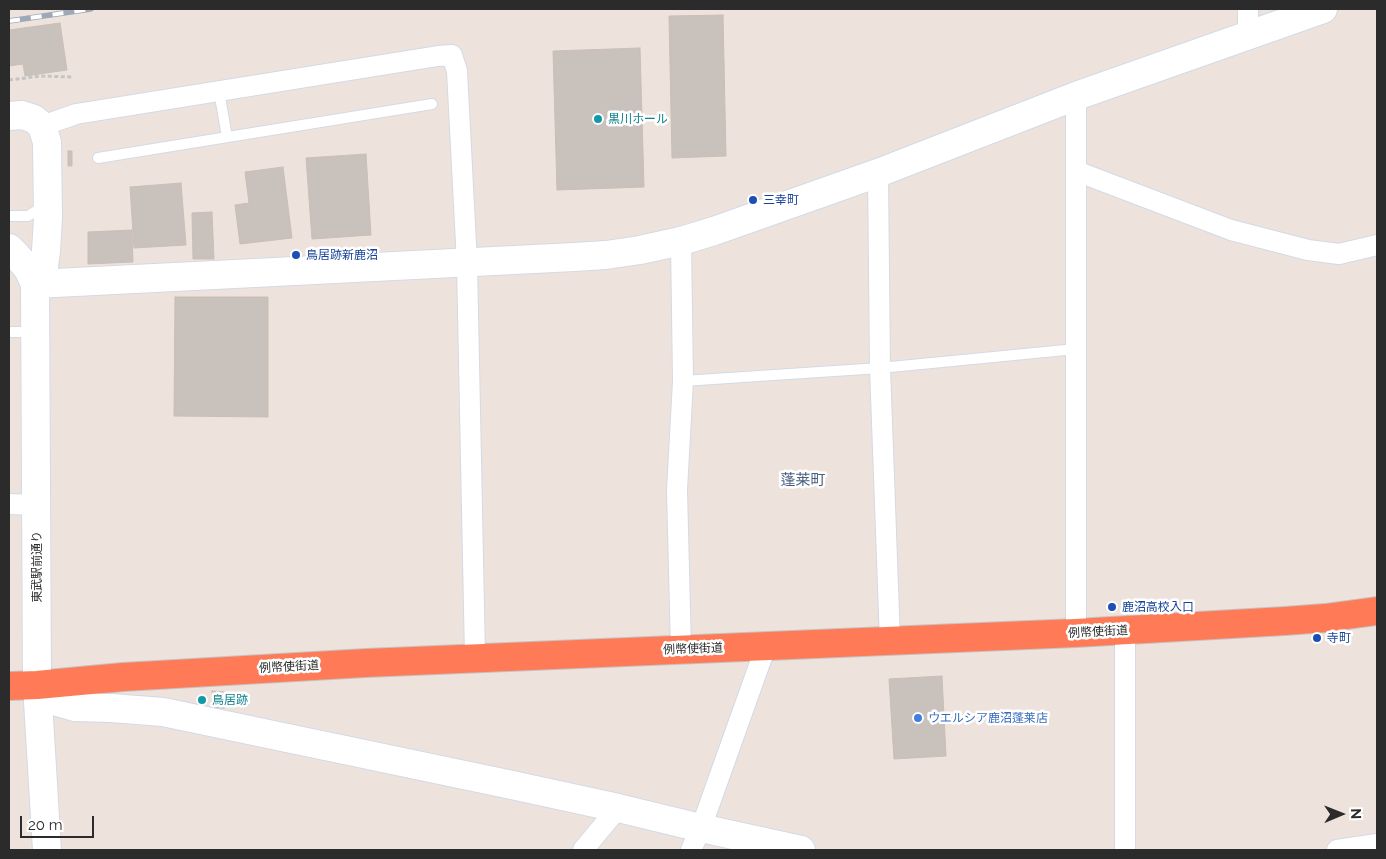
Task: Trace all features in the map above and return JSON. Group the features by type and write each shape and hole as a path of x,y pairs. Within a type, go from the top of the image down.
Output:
{"highway":[{"name":"例幣使街道","path":"9,686 475,657 1076,633 1293,621 1377,611"}],"street":[{"path":"1248,9 1248,36"},
{"path":"35,284 467,262 606,254 640,250 681,241 723,228 878,173 1076,96 1323,9"},
{"path":"42,126 76,114 452,55 457,71 467,262 475,657"},
{"path":"1076,96 1076,633"},
{"path":"9,116 22,115 34,119 42,126 47,142 46,251 43,273 35,284"},
{"path":"1076,171 1230,230 1308,250 1340,254 1377,245"},
{"path":"878,173 880,368 890,641"},
{"path":"35,284 28,269 9,246 39,228 47,209"},
{"path":"681,241 683,381 677,490 681,649"},
{"name":"東武駅前通り","path":"35,284 22,332 36,505 37,685 47,850"},
{"path":"9,504 36,505"},
{"path":"1124,630 1125,850"},
{"path":"696,839 766,646"},
{"path":"37,685 58,702 75,707 163,712 618,808 696,839 801,850"},
{"path":"583,850 618,808"},
{"path":"1337,850 1377,844"}],"lane":[{"path":"219,91 227,137"},
{"path":"98,158 432,104"},
{"path":"9,216 28,216 36,211 47,209"},
{"path":"683,381 880,368 1076,349"}],"path":[{"path":"9,80 41,76 72,77"}],"building":[{"path":"723,15 726,156 672,158 669,16"},
{"path":"60,23 67,70 25,76 23,64 9,66 9,30"},
{"name":"黒川ホール","path":"640,48 644,187 557,190 553,51"},
{"path":"68,151 72,151 72,166 68,166"},
{"path":"366,154 371,235 312,239 306,158"},
{"path":"283,167 292,238 240,244 235,205 249,203 245,172"},
{"path":"181,183 186,245 134,248 130,187"},
{"path":"212,212 214,259 193,259 192,213"},
{"path":"132,230 133,262 88,264 88,232"},
{"path":"175,297 268,297 268,417 174,416"},
{"name":"ウエルシア鹿沼蓬莱店","path":"942,676 946,756 894,759 889,679"},
{"path":"212,691 225,692 225,708 212,708"}],"railway":[{"path":"9,21 91,9"}],"place":[{"name":"黒川ホール","path":"598,119"},
{"name":"三幸町","path":"753,200"},
{"name":"鳥居跡新鹿沼","path":"296,255"},
{"name":"鹿沼高校入口","path":"1112,607"},
{"name":"寺町","path":"1317,638"},
{"name":"鳥居跡","path":"202,700"},
{"name":"ウエルシア鹿沼蓬莱店","path":"918,718"}],"district":[{"name":"蓬莱町","path":"803,480"}]}
